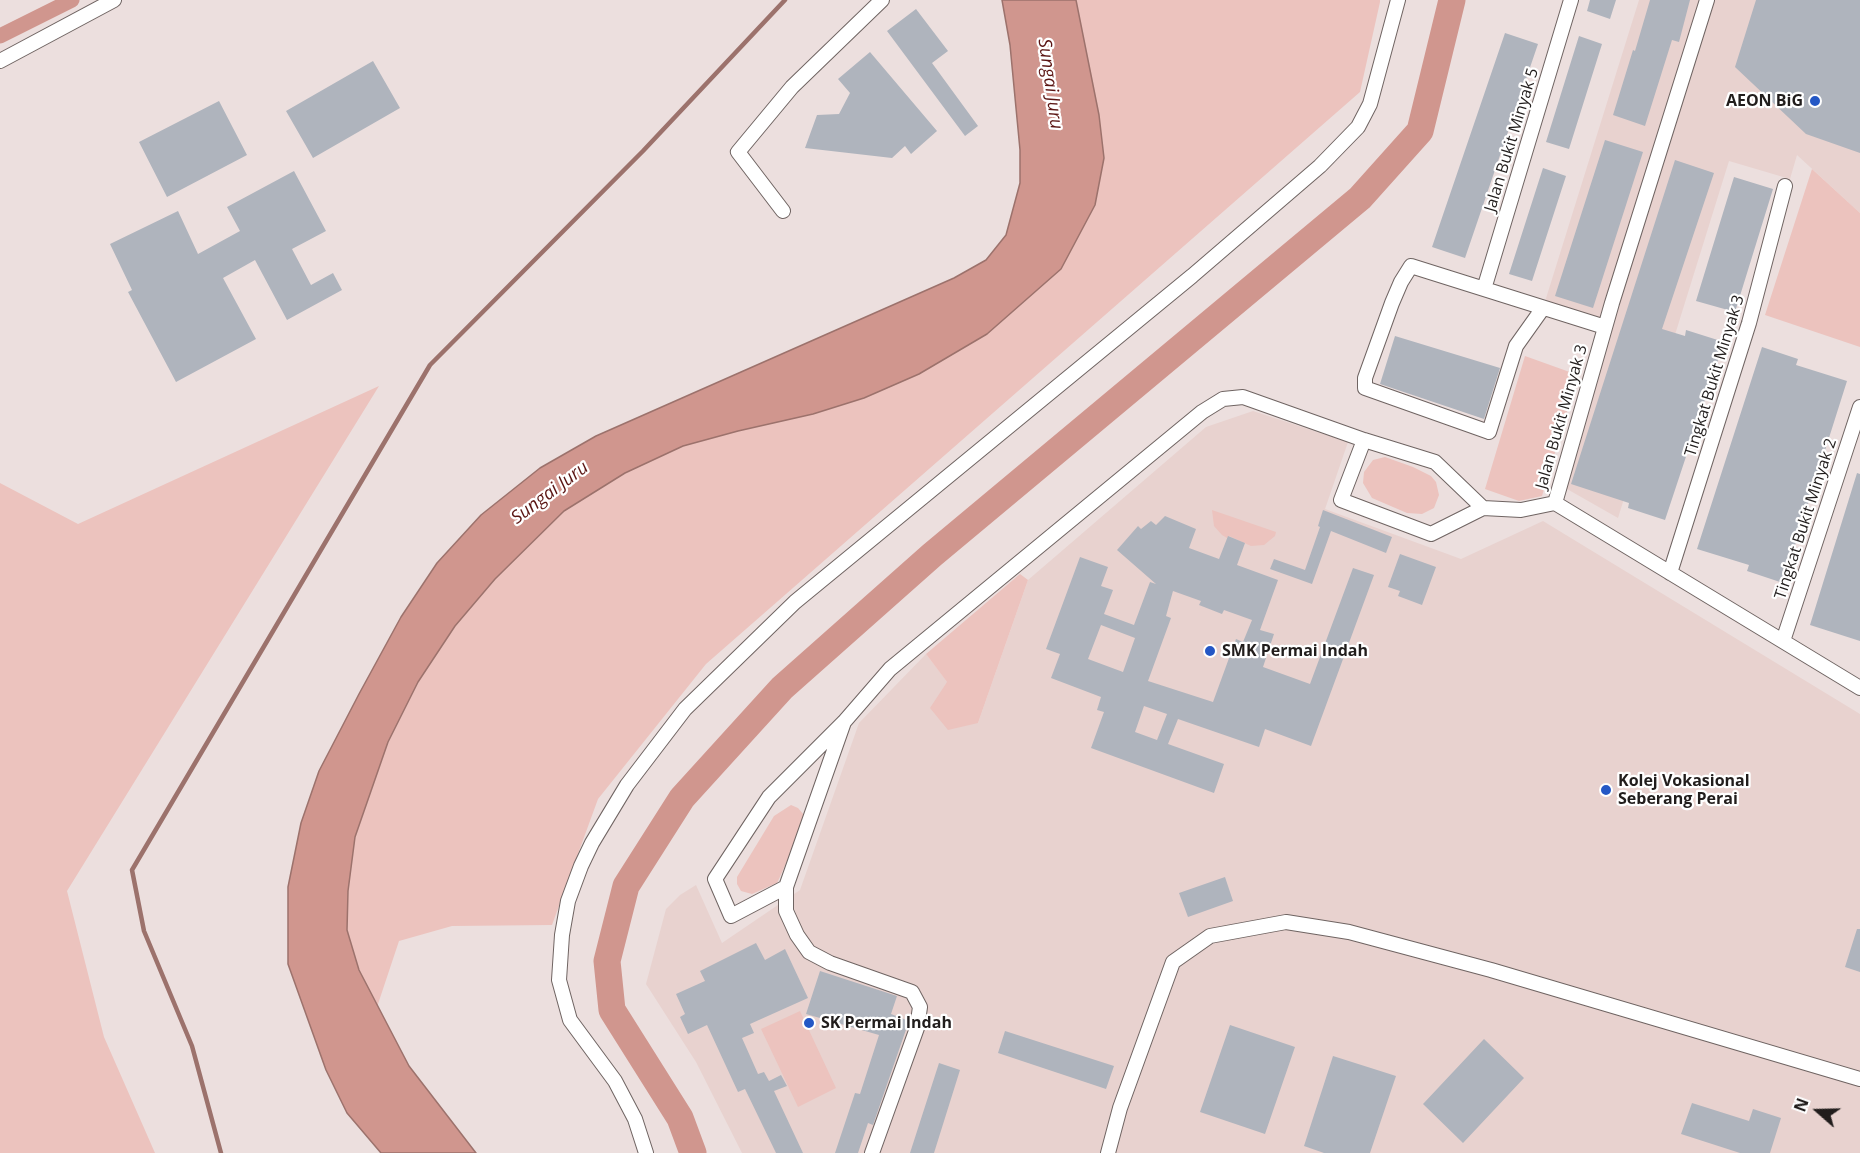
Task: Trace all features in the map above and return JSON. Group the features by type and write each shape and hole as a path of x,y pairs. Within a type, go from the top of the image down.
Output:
{"street":[{"path":"0,61 114,0"},
{"path":"783,211 738,152 792,87 882,0"},
{"path":"646,1153 635,1119 615,1081 570,1020 559,980 562,935 568,901 592,843 627,785 685,709 795,602 1192,276 1320,166 1358,127 1370,104 1398,0"},
{"name":"Jalan Bukit Minyak 5","path":"1484,289 1571,0"},
{"name":"Jalan Bukit Minyak 3","path":"1707,0 1605,327 1555,503 1860,688"},
{"name":"Tingkat Bukit Minyak 3","path":"1670,573 1749,323 1785,186"},
{"path":"1543,308 1516,346 1489,432 1365,388 1365,378 1392,303 1411,266 1605,327"},
{"path":"786,887 731,916 715,879 769,797 844,722 890,669 1202,412 1223,399 1243,397 1364,440 1435,462 1483,508"},
{"name":"Tingkat Bukit Minyak 2","path":"1783,641 1860,407"},
{"path":"1364,440 1341,500 1431,534 1483,508 1521,510 1555,503"},
{"path":"844,722 786,887 786,911 797,935 809,952 830,963 912,992 921,1007 917,1028 873,1153"},
{"path":"1108,1153 1120,1108 1173,962 1210,936 1286,922 1349,932 1860,1079"}],"shaded area":[{"path":"1076,0 1380,0 1380,2 1360,92 706,664 598,799 552,925 452,926 399,941 377,1007 359,970 347,930 348,891 355,837 388,742 418,682 455,626 495,579 564,511 625,473 683,446 813,414 864,398 919,374 1061,269 1095,205 1086,52"},
{"path":"1639,0 1860,0 1860,213 1797,155 1790,179 1729,161 1618,518 1560,485 1605,327 1543,308"},
{"path":"1812,169 1860,213 1860,347 1765,315"},
{"path":"1525,356 1578,375 1542,496 1519,501 1485,489"},
{"path":"379,386 67,891 104,1037 155,1153 0,1153 0,483 78,524"},
{"name":"Kolej Vokasional Seberang Perai","path":"1253,411 1348,442 1325,509 1461,559 1543,521 1860,714 1860,1153 742,1153 696,1062 646,984 666,909 680,895 696,885 722,943 800,890 859,723 926,654 978,723 1028,580 1206,427"},
{"path":"1385,457 1431,476 1436,482 1439,495 1434,508 1422,514 1407,513 1372,498 1363,483 1364,472 1373,460"},
{"path":"1212,510 1276,532 1275,536 1264,545 1251,546 1229,536 1227,538 1214,526"},
{"path":"1020,574 1028,580 978,723 948,730 930,708 947,682 926,654"},
{"path":"791,805 798,808 804,815 804,822 777,883 752,894 741,891 737,884 737,877 774,816"},
{"path":"800,1011 836,1088 798,1107 761,1029"}],"water":[{"name":"Sungai Juru","path":"1002,0 1076,0 1099,115 1104,158 1095,205 1061,269 987,334 919,374 864,398 813,414 683,446 625,473 564,511 495,579 455,626 418,682 388,742 355,837 348,891 347,930 359,970 409,1066 476,1153 381,1153 347,1113 326,1070 288,964 288,887 301,823 319,771 359,694 401,617 437,563 481,515 540,468 596,436 954,278 986,260 1006,235 1020,183 1020,150 1010,45"}],"building":[{"path":"1590,0 1616,0 1610,19 1587,11"},
{"path":"1650,0 1690,0 1679,42 1672,40 1645,126 1613,115"},
{"name":"AEON BiG","path":"1756,0 1860,0 1860,153 1806,134 1735,67"},
{"path":"916,9 948,51 932,63 978,126 965,136 887,31"},
{"path":"1505,33 1538,44 1465,258 1432,247"},
{"path":"1579,36 1602,44 1569,149 1546,142"},
{"path":"870,52 937,131 911,154 905,146 892,158 805,148 817,115 839,114 850,93 838,79"},
{"path":"373,61 400,108 313,158 286,111"},
{"path":"219,101 247,155 167,197 139,142"},
{"path":"1605,140 1643,152 1593,308 1555,296"},
{"path":"1675,160 1714,173 1662,329 1685,336 1686,330 1724,342 1665,520 1628,508 1629,503 1571,484"},
{"path":"1543,168 1566,176 1532,281 1509,274"},
{"path":"294,171 326,231 292,249 311,285 333,273 342,290 287,320 255,260 223,278 256,339 176,382 128,292 132,290 110,244 178,211 198,254 240,231 227,207"},
{"path":"1734,177 1773,189 1735,312 1696,301"},
{"path":"1395,336 1500,368 1484,419 1380,384"},
{"path":"1762,347 1798,359 1796,365 1847,381 1783,583 1747,571 1749,565 1697,549"},
{"path":"1857,473 1860,474 1860,641 1810,625"},
{"path":"1323,510 1392,537 1386,553 1331,531 1312,584 1270,569 1274,559 1305,570 1320,527 1318,526"},
{"path":"1165,516 1196,529 1189,548 1219,559 1228,536 1245,543 1237,565 1278,580 1260,630 1274,634 1263,667 1310,684 1353,568 1374,575 1311,746 1265,729 1259,747 1178,719 1168,744 1224,764 1214,793 1091,748 1104,712 1097,710 1101,697 1051,678 1060,654 1046,649 1080,557 1108,567 1101,586 1113,590 1104,614 1134,625 1150,582 1156,584 1117,550 1138,526 1141,529 1151,521 1156,525","holes":["1173,591 1201,601 1199,605 1222,614 1224,610 1252,620 1243,642 1236,639 1213,702 1148,681 1171,618 1166,616","1101,625 1135,638 1123,672 1088,659","1144,706 1167,714 1157,740 1135,732"]},
{"path":"1400,554 1436,567 1422,605 1398,596 1400,591 1388,587"},
{"path":"1225,877 1233,901 1188,917 1179,893"},
{"path":"1857,929 1860,929 1860,972 1845,967"},
{"path":"756,943 765,960 785,949 808,998 750,1024 754,1033 742,1038 758,1074 764,1072 769,1081 781,1075 787,1086 774,1091 803,1153 776,1153 745,1089 738,1092 707,1025 688,1034 680,1017 685,1014 676,994 705,981 700,971"},
{"path":"820,971 897,996 891,1014 909,1021 873,1125 868,1123 858,1153 835,1153 855,1093 860,1094 879,1035 806,1014"},
{"path":"1230,1025 1295,1047 1265,1134 1200,1112"},
{"path":"1005,1031 1114,1066 1106,1089 998,1053"},
{"path":"1484,1039 1524,1078 1463,1143 1423,1104"},
{"path":"1333,1056 1396,1076 1370,1153 1324,1153 1304,1146"},
{"path":"939,1063 960,1070 934,1153 910,1153"},
{"path":"1692,1103 1749,1121 1753,1109 1781,1118 1770,1153 1740,1153 1681,1134"}],"waterway":[{"path":"0,36 72,0"},
{"path":"221,1153 192,1046 144,931 132,870 430,365 643,151 785,0"},
{"path":"693,1153 680,1118 612,1010 607,961 626,886 682,798 782,688 932,555 1360,198 1420,131 1452,0"}],"place":[{"name":"AEON BiG","path":"1815,101"},
{"name":"SMK Permai Indah","path":"1210,651"},
{"name":"Kolej Vokasional Seberang Perai","path":"1606,790"},
{"name":"SK Permai Indah","path":"809,1023"}]}
